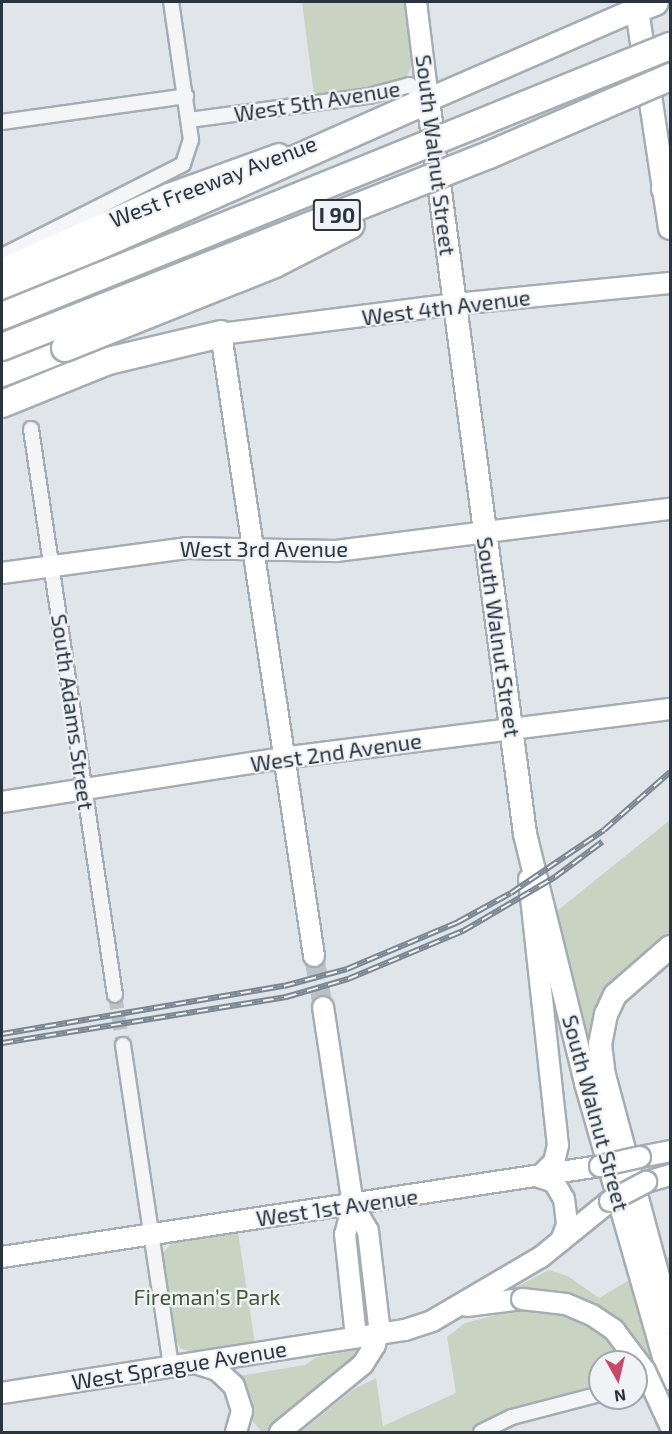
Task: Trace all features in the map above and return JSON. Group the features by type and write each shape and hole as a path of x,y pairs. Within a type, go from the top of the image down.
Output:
{"highway":[{"name":"I 90","path":"2,316 670,46"},
{"name":"I 90","path":"2,347 489,155 670,77"},
{"path":"2,289 428,100"},
{"path":"2,373 275,264 489,155"},
{"path":"2,404 108,361 221,334"}],"main road":[{"name":"South Walnut Street","path":"416,2 525,834 586,1083 645,1260"},
{"name":"West 5th Avenue","path":"428,100 643,4"},
{"path":"643,4 668,183 670,228"},
{"name":"West Freeway Avenue","path":"2,269 170,194 428,100"},
{"name":"West 4th Avenue","path":"221,334 455,304 670,283"},
{"path":"221,334 282,758 314,956"},
{"name":"West 3rd Avenue","path":"2,573 170,549 252,548 336,551 670,509"},
{"name":"West 2nd Avenue","path":"2,802 282,758 670,709"},
{"path":"525,834 536,973 558,1145 554,1162 539,1177 554,1182 564,1199 567,1225 561,1241"},
{"path":"670,947 644,966 615,995 606,1014 600,1044 604,1075 670,1378"},
{"path":"644,966 670,956"},
{"path":"280,1432 363,1364 378,1334 379,1304 368,1232 353,1205 323,1007"},
{"name":"West 1st Avenue","path":"2,1257 539,1177 670,1151"},
{"path":"458,1307 561,1241 610,1201 646,1182 670,1175"},
{"path":"353,1205 345,1234 356,1337"},
{"path":"645,1260 670,1321"},
{"path":"458,1307 522,1299 567,1304 592,1315 614,1330 645,1371 670,1425"},
{"name":"West Sprague Avenue","path":"2,1393 378,1334 414,1327 458,1307"},
{"path":"195,1363 216,1370 234,1386 242,1411 236,1432"}],"street":[{"path":"2,256 174,171 189,149 189,120 171,2"},
{"name":"West 5th Avenue","path":"189,120 369,96 410,85 428,100"},
{"path":"2,122 186,96"},
{"name":"South Adams Street","path":"31,429 115,995"},
{"path":"123,1045 171,1367"},
{"path":"648,1388 670,1385"},
{"path":"481,1432 512,1416 588,1397"}],"green space":[{"path":"302,2 404,2 412,64 406,80 396,85 314,95"},
{"path":"670,820 670,935 613,979 595,1015 591,1049 586,1050 552,915"},
{"name":"Fireman’s Park","path":"238,1232 255,1344 205,1354 181,1349 173,1337 163,1253 172,1243"},
{"path":"670,1256 670,1380 648,1383 648,1350 588,1350 588,1393 511,1413 471,1432 301,1432 354,1389 376,1378 383,1426 456,1393 447,1337 465,1323 519,1309 518,1286 549,1270 568,1276 599,1298"},
{"path":"361,1349 364,1351 272,1432 262,1432 250,1418 251,1402 239,1376 305,1365 317,1357"}],"tunnel":[{"path":"314,956 323,1007"},
{"path":"115,995 123,1045"}],"railway":[{"path":"2,1034 284,986 347,969 458,922 511,893 604,830 670,772"},
{"path":"2,1043 286,997 348,979 463,931 555,877 602,842"}]}
